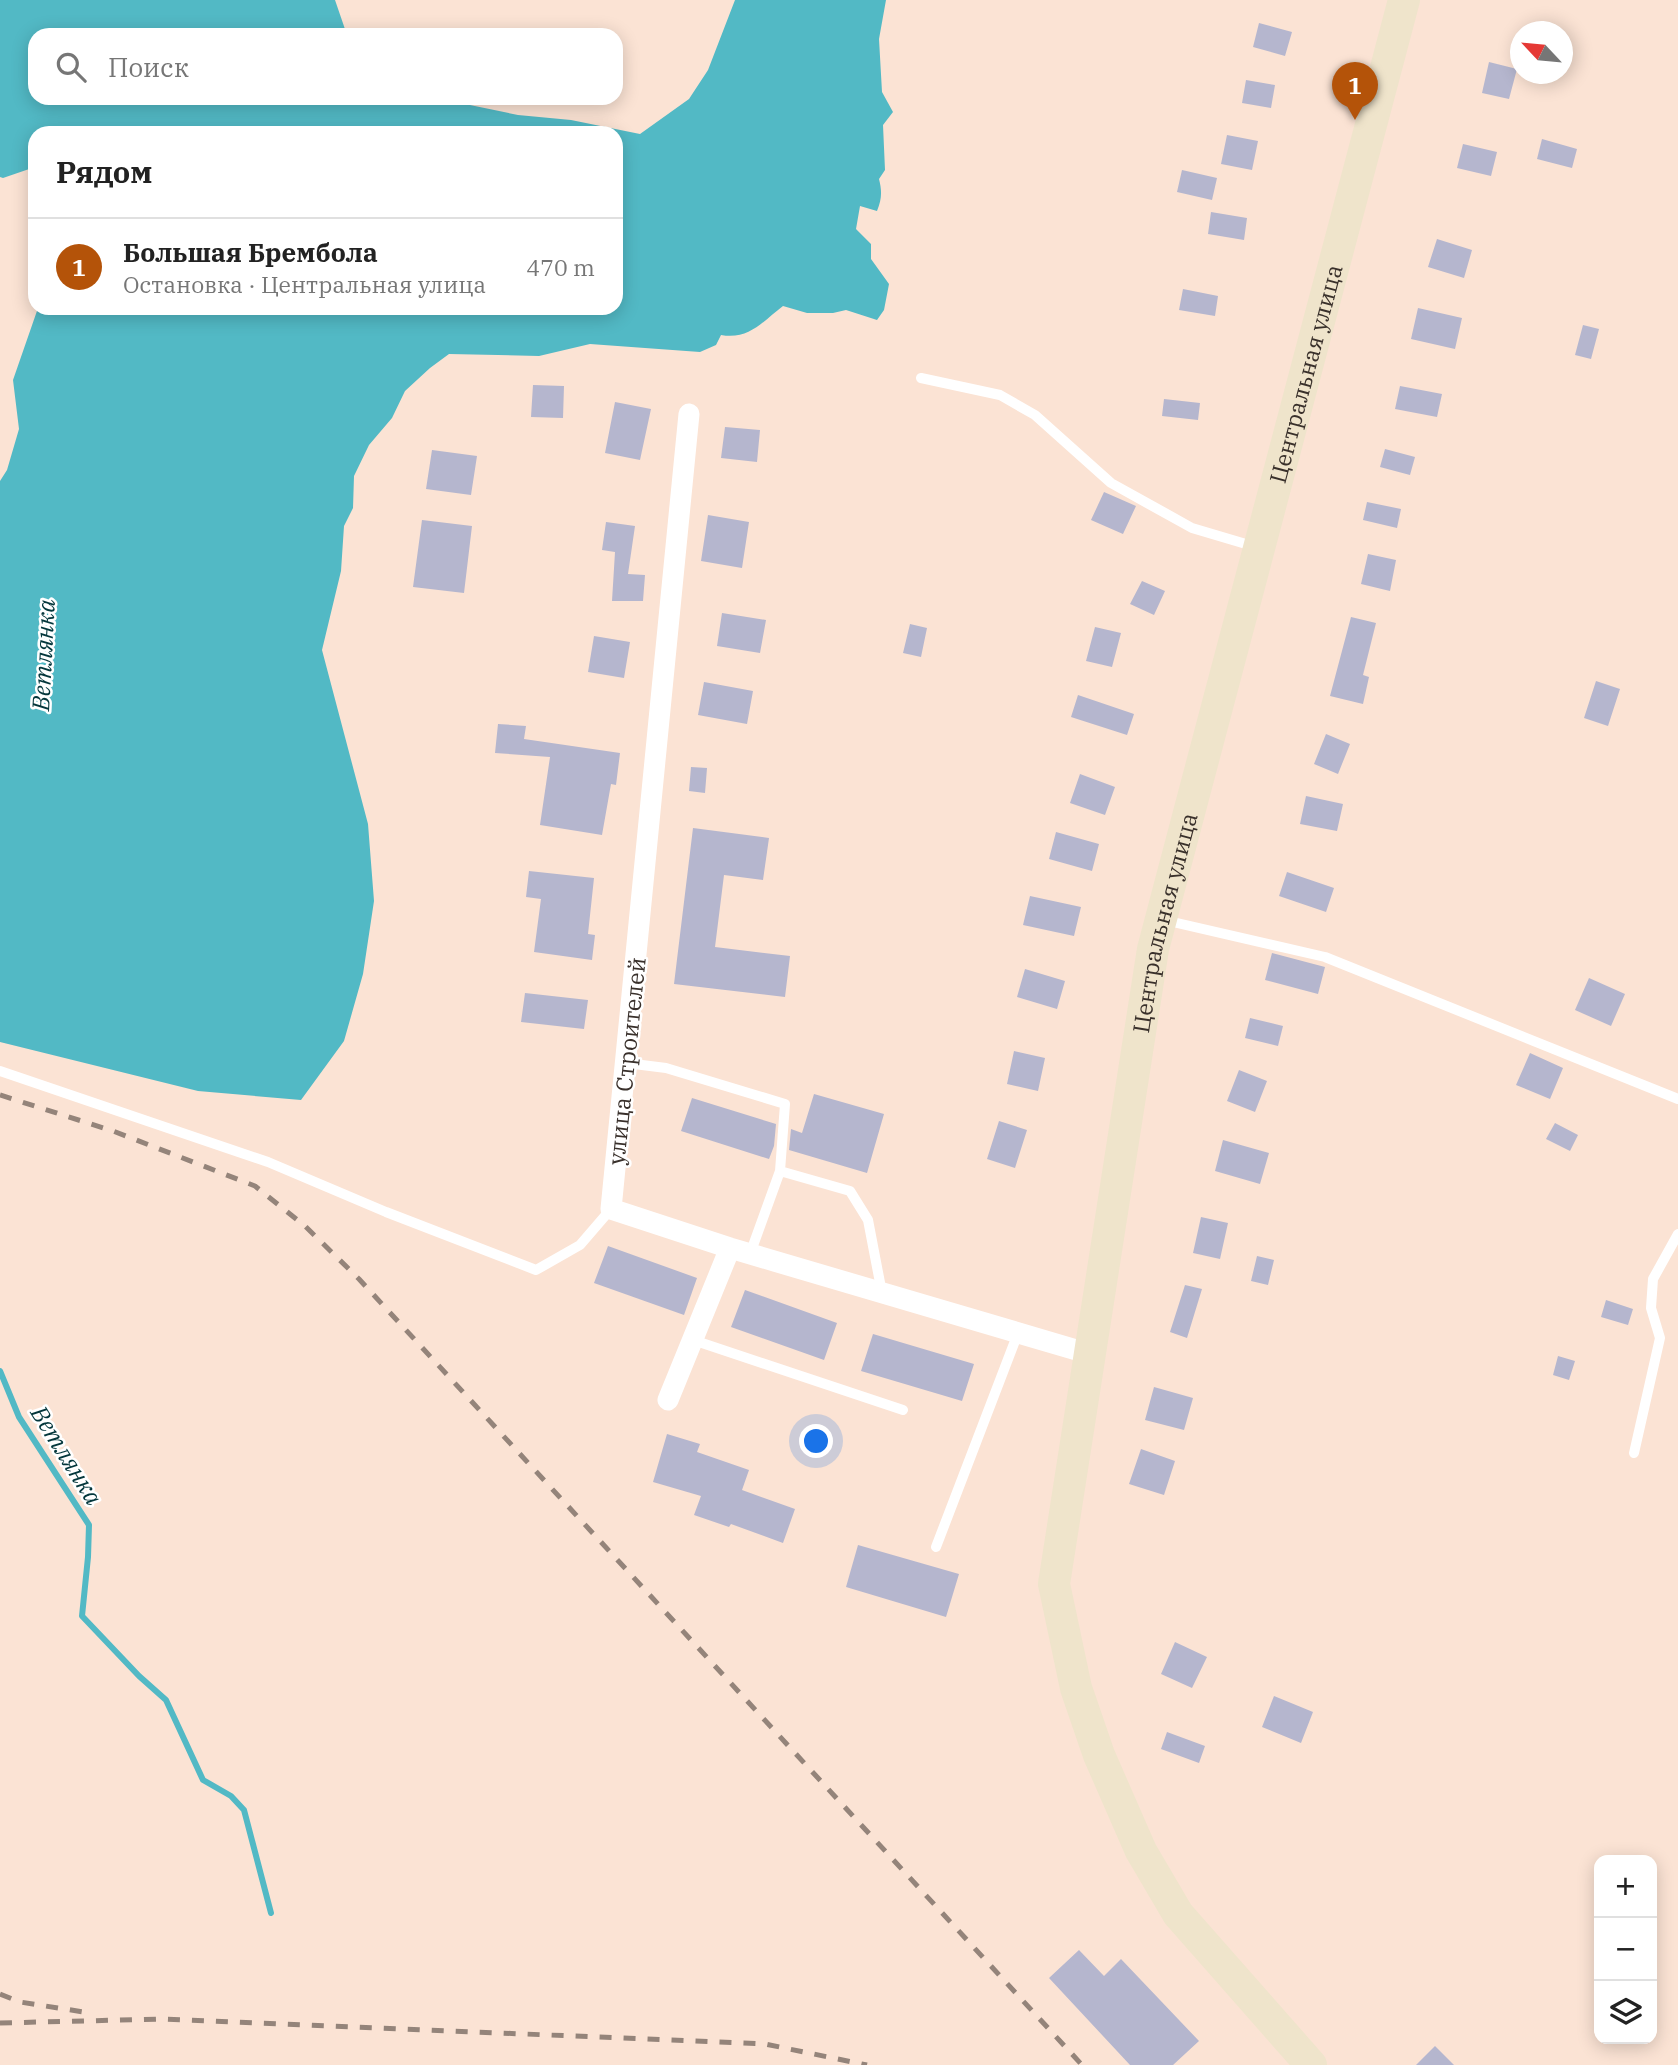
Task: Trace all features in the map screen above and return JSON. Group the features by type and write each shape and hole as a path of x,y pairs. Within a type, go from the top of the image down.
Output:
{"main road":[{"name":"Центральная улица","path":"1311,2065 1178,1914 1141,1851 1099,1755 1076,1688 1055,1584 1153,949 1404,0"}],"street":[{"name":"улица Строителей","path":"611,1209 690,414"},
{"path":"611,1209 740,1251 1090,1354"},
{"path":"668,1401 693,1339 740,1251"}],"lane":[{"path":"920,379 1000,395 1035,415 1111,483 1192,528 1259,548"},
{"path":"1161,920 1325,957 1678,1099"},
{"path":"626,1063 666,1068 785,1104 780,1171 740,1251"},
{"path":"0,1071 268,1162 386,1212 536,1270 580,1245 611,1209"},
{"path":"780,1171 850,1191 869,1220 882,1293"},
{"path":"1634,1453 1660,1338 1651,1308 1653,1279 1678,1234"},
{"path":"936,1547 1018,1333"},
{"path":"693,1339 903,1410"}],"water":[{"path":"0,0 335,0 345,28 28,28 28,105 470,105 518,115 601,126 28,126 28,169 0,177"},
{"path":"735,0 886,0 879,39 882,92 893,112 883,125 885,170 879,179 879,207 877,211 860,206 856,229 871,244 871,259 889,284 884,310 877,320 846,310 807,313 783,306 755,328 740,335 721,335 716,345 700,352 590,344 539,356 449,354 405,391 392,418 369,445 354,476 353,508 344,526 341,571 322,650 368,824 374,901 363,974 344,1041 301,1100 198,1091 0,1042 0,481 7,470 19,429 13,380 36,315 623,315 623,131 640,134 689,99 708,70"}],"building":[{"path":"1259,23 1292,32 1285,56 1253,47"},
{"path":"1489,62 1510,67 1510,84 1513,84 1509,99 1482,93"},
{"path":"1246,80 1275,85 1271,108 1242,103"},
{"path":"1227,135 1258,141 1252,170 1221,164"},
{"path":"1542,139 1577,149 1572,168 1537,159"},
{"path":"1463,144 1497,152 1491,176 1457,168"},
{"path":"1182,170 1217,178 1212,200 1177,192"},
{"path":"1211,212 1247,218 1244,240 1208,234"},
{"path":"1437,239 1472,250 1464,278 1428,267"},
{"path":"1183,289 1218,296 1215,316 1179,310"},
{"path":"1418,308 1462,318 1455,349 1411,339"},
{"path":"1583,325 1599,329 1591,359 1575,355"},
{"path":"533,385 564,386 563,418 531,417"},
{"path":"1400,386 1442,394 1437,417 1395,409"},
{"path":"1164,399 1200,403 1198,420 1162,416"},
{"path":"615,402 651,409 640,460 605,453"},
{"path":"725,427 760,430 757,462 721,458"},
{"path":"1385,449 1415,457 1410,475 1380,467"},
{"path":"432,450 477,456 471,495 426,489"},
{"path":"1104,492 1136,506 1123,534 1091,520"},
{"path":"1367,502 1401,509 1397,528 1363,520"},
{"path":"708,515 749,522 742,568 701,561"},
{"path":"422,520 472,526 464,593 413,587"},
{"path":"606,522 635,526 628,574 645,575 643,601 612,601 615,552 602,550"},
{"path":"1368,554 1396,560 1390,591 1361,584"},
{"path":"1142,581 1165,591 1154,615 1130,604"},
{"path":"722,613 766,620 760,653 717,646"},
{"path":"1351,617 1376,623 1363,675 1369,677 1363,704 1330,696"},
{"path":"910,624 927,628 921,657 903,653"},
{"path":"1095,627 1121,633 1112,667 1086,661"},
{"path":"594,636 630,642 624,678 588,672"},
{"path":"1596,681 1620,689 1608,726 1584,718"},
{"path":"704,682 753,691 747,724 698,715"},
{"path":"1078,695 1134,714 1127,735 1071,717"},
{"path":"498,724 526,726 524,739 620,753 616,785 611,784 602,835 540,825 550,757 495,753"},
{"path":"1326,734 1350,744 1338,774 1314,764"},
{"path":"691,767 707,768 705,793 689,791"},
{"path":"1080,774 1115,787 1105,815 1070,803"},
{"path":"1306,796 1343,804 1337,831 1300,824"},
{"path":"693,828 769,838 763,880 724,875 715,947 790,956 785,997 674,984"},
{"path":"1056,832 1099,844 1092,871 1049,859"},
{"path":"529,871 594,878 588,934 595,935 592,960 534,952 541,899 526,897"},
{"path":"1287,872 1334,888 1326,912 1279,896"},
{"path":"1030,896 1081,907 1074,936 1023,925"},
{"path":"1272,953 1325,967 1318,994 1265,980"},
{"path":"1025,969 1065,981 1057,1009 1017,997"},
{"path":"1589,978 1625,994 1611,1026 1575,1010"},
{"path":"525,993 588,1000 584,1029 521,1022"},
{"path":"1250,1018 1283,1026 1278,1046 1245,1038"},
{"path":"1014,1051 1045,1058 1038,1091 1007,1084"},
{"path":"1530,1053 1563,1068 1550,1099 1516,1085"},
{"path":"1239,1070 1267,1081 1255,1112 1227,1101"},
{"path":"814,1094 884,1114 867,1173 789,1150 791,1129 802,1133"},
{"path":"692,1098 776,1124 774,1146 769,1159 681,1131"},
{"path":"999,1121 1027,1130 1015,1168 987,1159"},
{"path":"1555,1123 1578,1135 1570,1151 1546,1139"},
{"path":"1223,1140 1269,1153 1260,1184 1215,1171"},
{"path":"1201,1217 1228,1223 1220,1259 1193,1253"},
{"path":"608,1246 697,1278 684,1315 594,1283"},
{"path":"1257,1256 1274,1260 1268,1285 1251,1281"},
{"path":"1185,1285 1202,1289 1187,1338 1170,1332"},
{"path":"745,1290 837,1323 824,1360 731,1327"},
{"path":"1606,1300 1633,1309 1628,1325 1601,1317"},
{"path":"873,1334 974,1364 962,1401 861,1371"},
{"path":"1558,1356 1575,1361 1569,1380 1553,1375"},
{"path":"1154,1387 1193,1398 1184,1430 1145,1420"},
{"path":"667,1434 700,1444 697,1452 749,1470 742,1490 795,1509 783,1543 731,1524 729,1527 694,1515 701,1496 653,1482"},
{"path":"1141,1449 1175,1461 1164,1495 1129,1484"},
{"path":"858,1545 959,1574 946,1617 846,1587"},
{"path":"1175,1642 1207,1657 1192,1688 1161,1674"},
{"path":"1274,1696 1313,1712 1301,1743 1262,1727"},
{"path":"1167,1732 1205,1746 1199,1763 1161,1749"},
{"path":"1079,1950 1104,1976 1121,1959 1199,2041 1173,2065 1130,2065 1049,1978"},
{"path":"1435,2046 1454,2065 1416,2065"}],"waterway":[{"name":"Ветлянка","path":"0,1371 19,1417 89,1525 82,1616 139,1676 166,1700 203,1780 231,1796 244,1810 271,1913"}],"railway":[{"path":"0,1095 113,1131 255,1186 305,1226 359,1279 1082,2065"},
{"path":"0,1994 20,2002 90,2013"},
{"path":"0,2023 164,2019 765,2044 867,2065"}],"place":[{"name":"Большая Брембола","path":"1355,120"}]}
